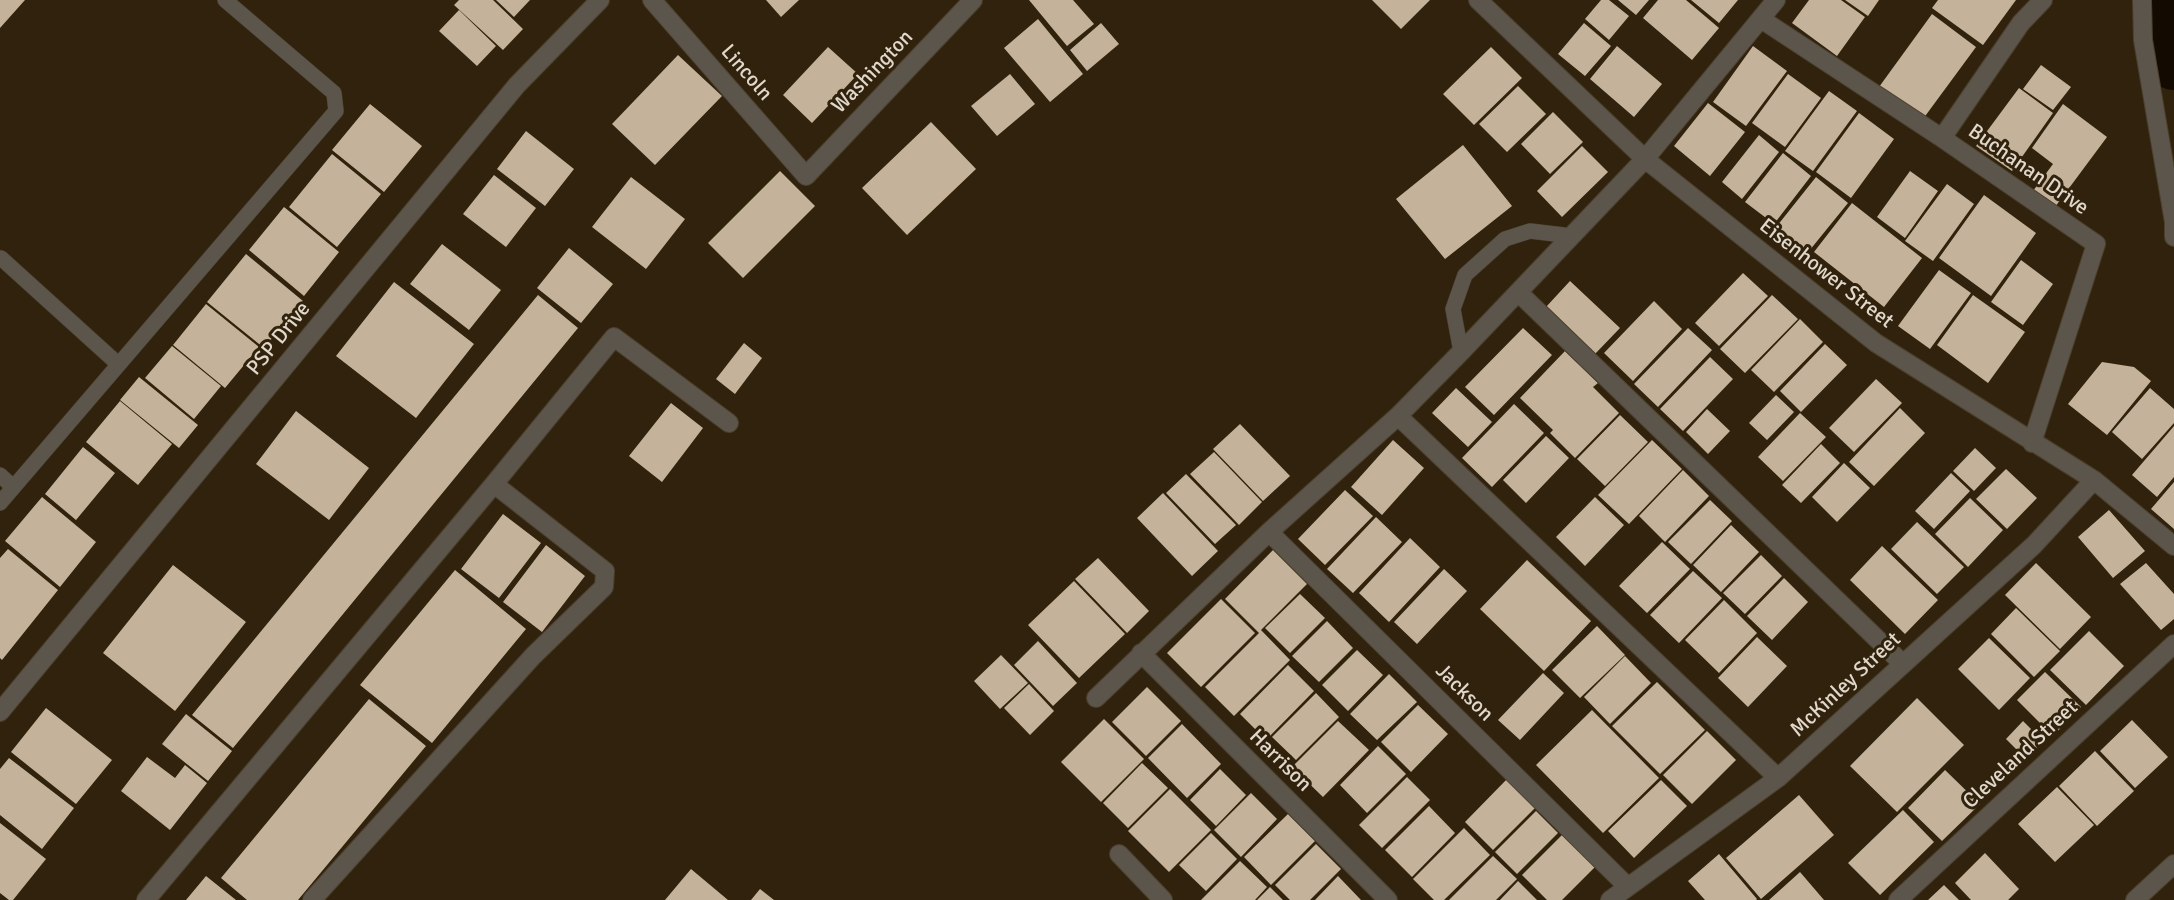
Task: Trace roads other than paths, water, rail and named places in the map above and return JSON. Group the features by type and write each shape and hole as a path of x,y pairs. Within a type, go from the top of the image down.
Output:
{"street":[{"name":"PSP Drive","path":"0,712 517,85 600,0"},
{"name":"Lincoln","path":"652,0 806,176"},
{"name":"Washington","path":"806,176 973,0"},
{"name":"Eisenhower Street","path":"1478,0 1645,159 1876,343 2094,480 2174,546"},
{"path":"1096,698 1269,532 1398,416 1519,293 1645,159 1776,0"},
{"path":"1942,138 2021,23 2043,0"},
{"path":"2142,0 2142,40 2174,222 2174,237"},
{"name":"Buchanan Drive","path":"1761,19 1942,138 2096,244 2032,443"},
{"path":"1519,293 1902,663"},
{"path":"146,900 614,337 729,423"},
{"path":"1398,416 1778,778"},
{"name":"McKinley Street","path":"1610,900 1778,778 2034,545 2094,480"},
{"path":"312,900 533,656 604,587 605,571 494,484"},
{"name":"Jackson","path":"1269,532 1627,886"},
{"name":"Cleveland Street","path":"1898,900 2174,644"},
{"name":"Harrison","path":"1141,653 1388,900"},
{"path":"1119,854 1163,900"},
{"path":"2135,900 2174,864"}],"lane":[{"path":"0,503 336,111 334,93 225,0"},
{"path":"1461,352 1453,309 1465,275 1505,239 1530,231 1572,236"},
{"path":"1,258 118,364"},
{"path":"0,475 13,487"}],"waterway":[{"path":"2166,0 2174,60"}]}
